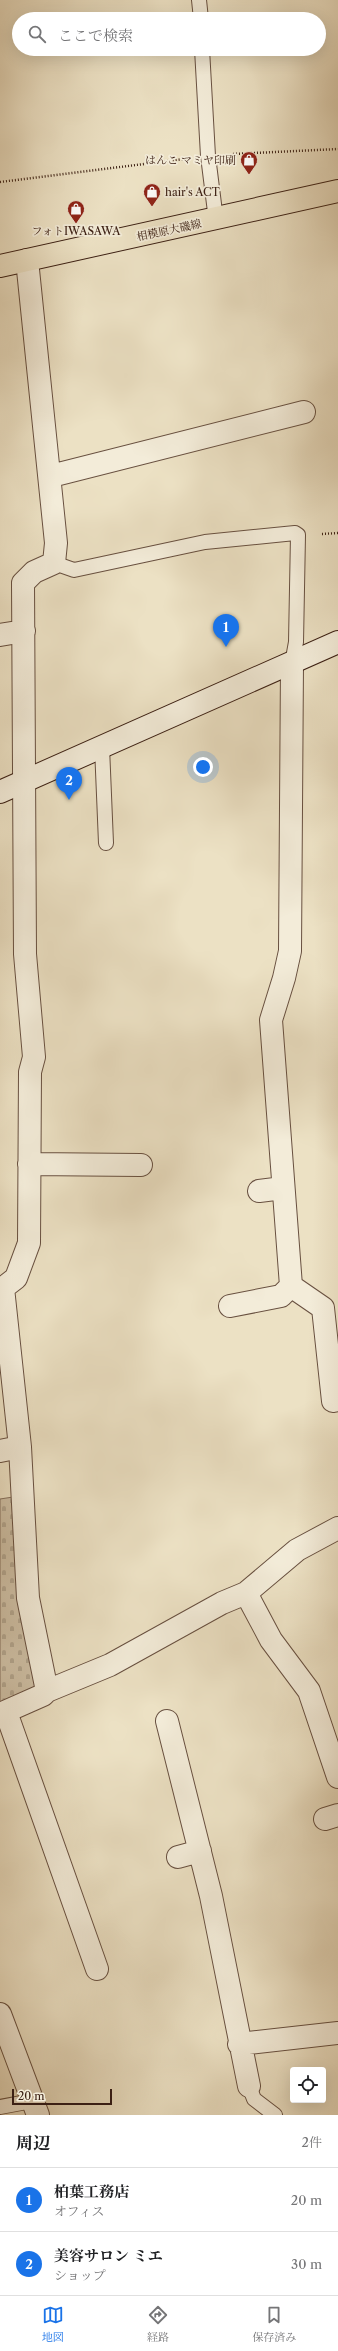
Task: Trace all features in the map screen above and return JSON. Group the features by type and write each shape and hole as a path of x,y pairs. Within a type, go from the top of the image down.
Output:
{"main road":[{"name":"相模原大磯線","path":"0,266 216,220 338,191"}],"street":[{"path":"27,260 56,543 54,563 34,572 22,583 24,631 23,782 25,954 34,1057 30,1072 29,1243 16,1278 2,1288 10,1449 28,1598 47,1691"},
{"path":"50,476 304,412"},
{"path":"0,635 24,631"},
{"path":"0,792 292,664 338,642"},
{"path":"230,1306 281,1296 291,1286 271,1020 284,978 290,951 292,664"},
{"path":"29,1164 141,1165"},
{"path":"259,1191 283,1188"},
{"path":"291,1286 323,1308 333,1401 338,1400"},
{"path":"97,1969 3,1713 43,1695 47,1691 110,1665 222,1603 246,1593 296,1550 338,1528"},
{"path":"246,1593 271,1640 309,1691 338,1777"},
{"path":"167,1721 211,1896 239,2044 249,2086"},
{"path":"178,1857 200,1851"},
{"path":"2,2025 35,2108"},
{"path":"239,2044 338,2033"}],"lane":[{"path":"200,0 201,12"},
{"path":"202,56 208,156 216,220"},
{"path":"54,563 74,570 205,542 295,533 298,535 296,642 292,664"},
{"path":"102,747 106,843"},
{"path":"249,2086 254,2099 275,2115"},
{"path":"0,2106 35,2108"}],"path":[{"path":"0,182 208,156 338,149"}],"green space":[{"path":"13,1497 42,1689 0,1711 0,1499"}],"place":[{"name":"はんこ マミヤ印刷","path":"249,175"},
{"name":"hair's ACT","path":"152,207"},
{"name":"フォトIWASAWA","path":"76,224"},
{"name":"柏葉工務店","path":"226,647"},
{"name":"美容サロン ミエ","path":"69,800"}]}
